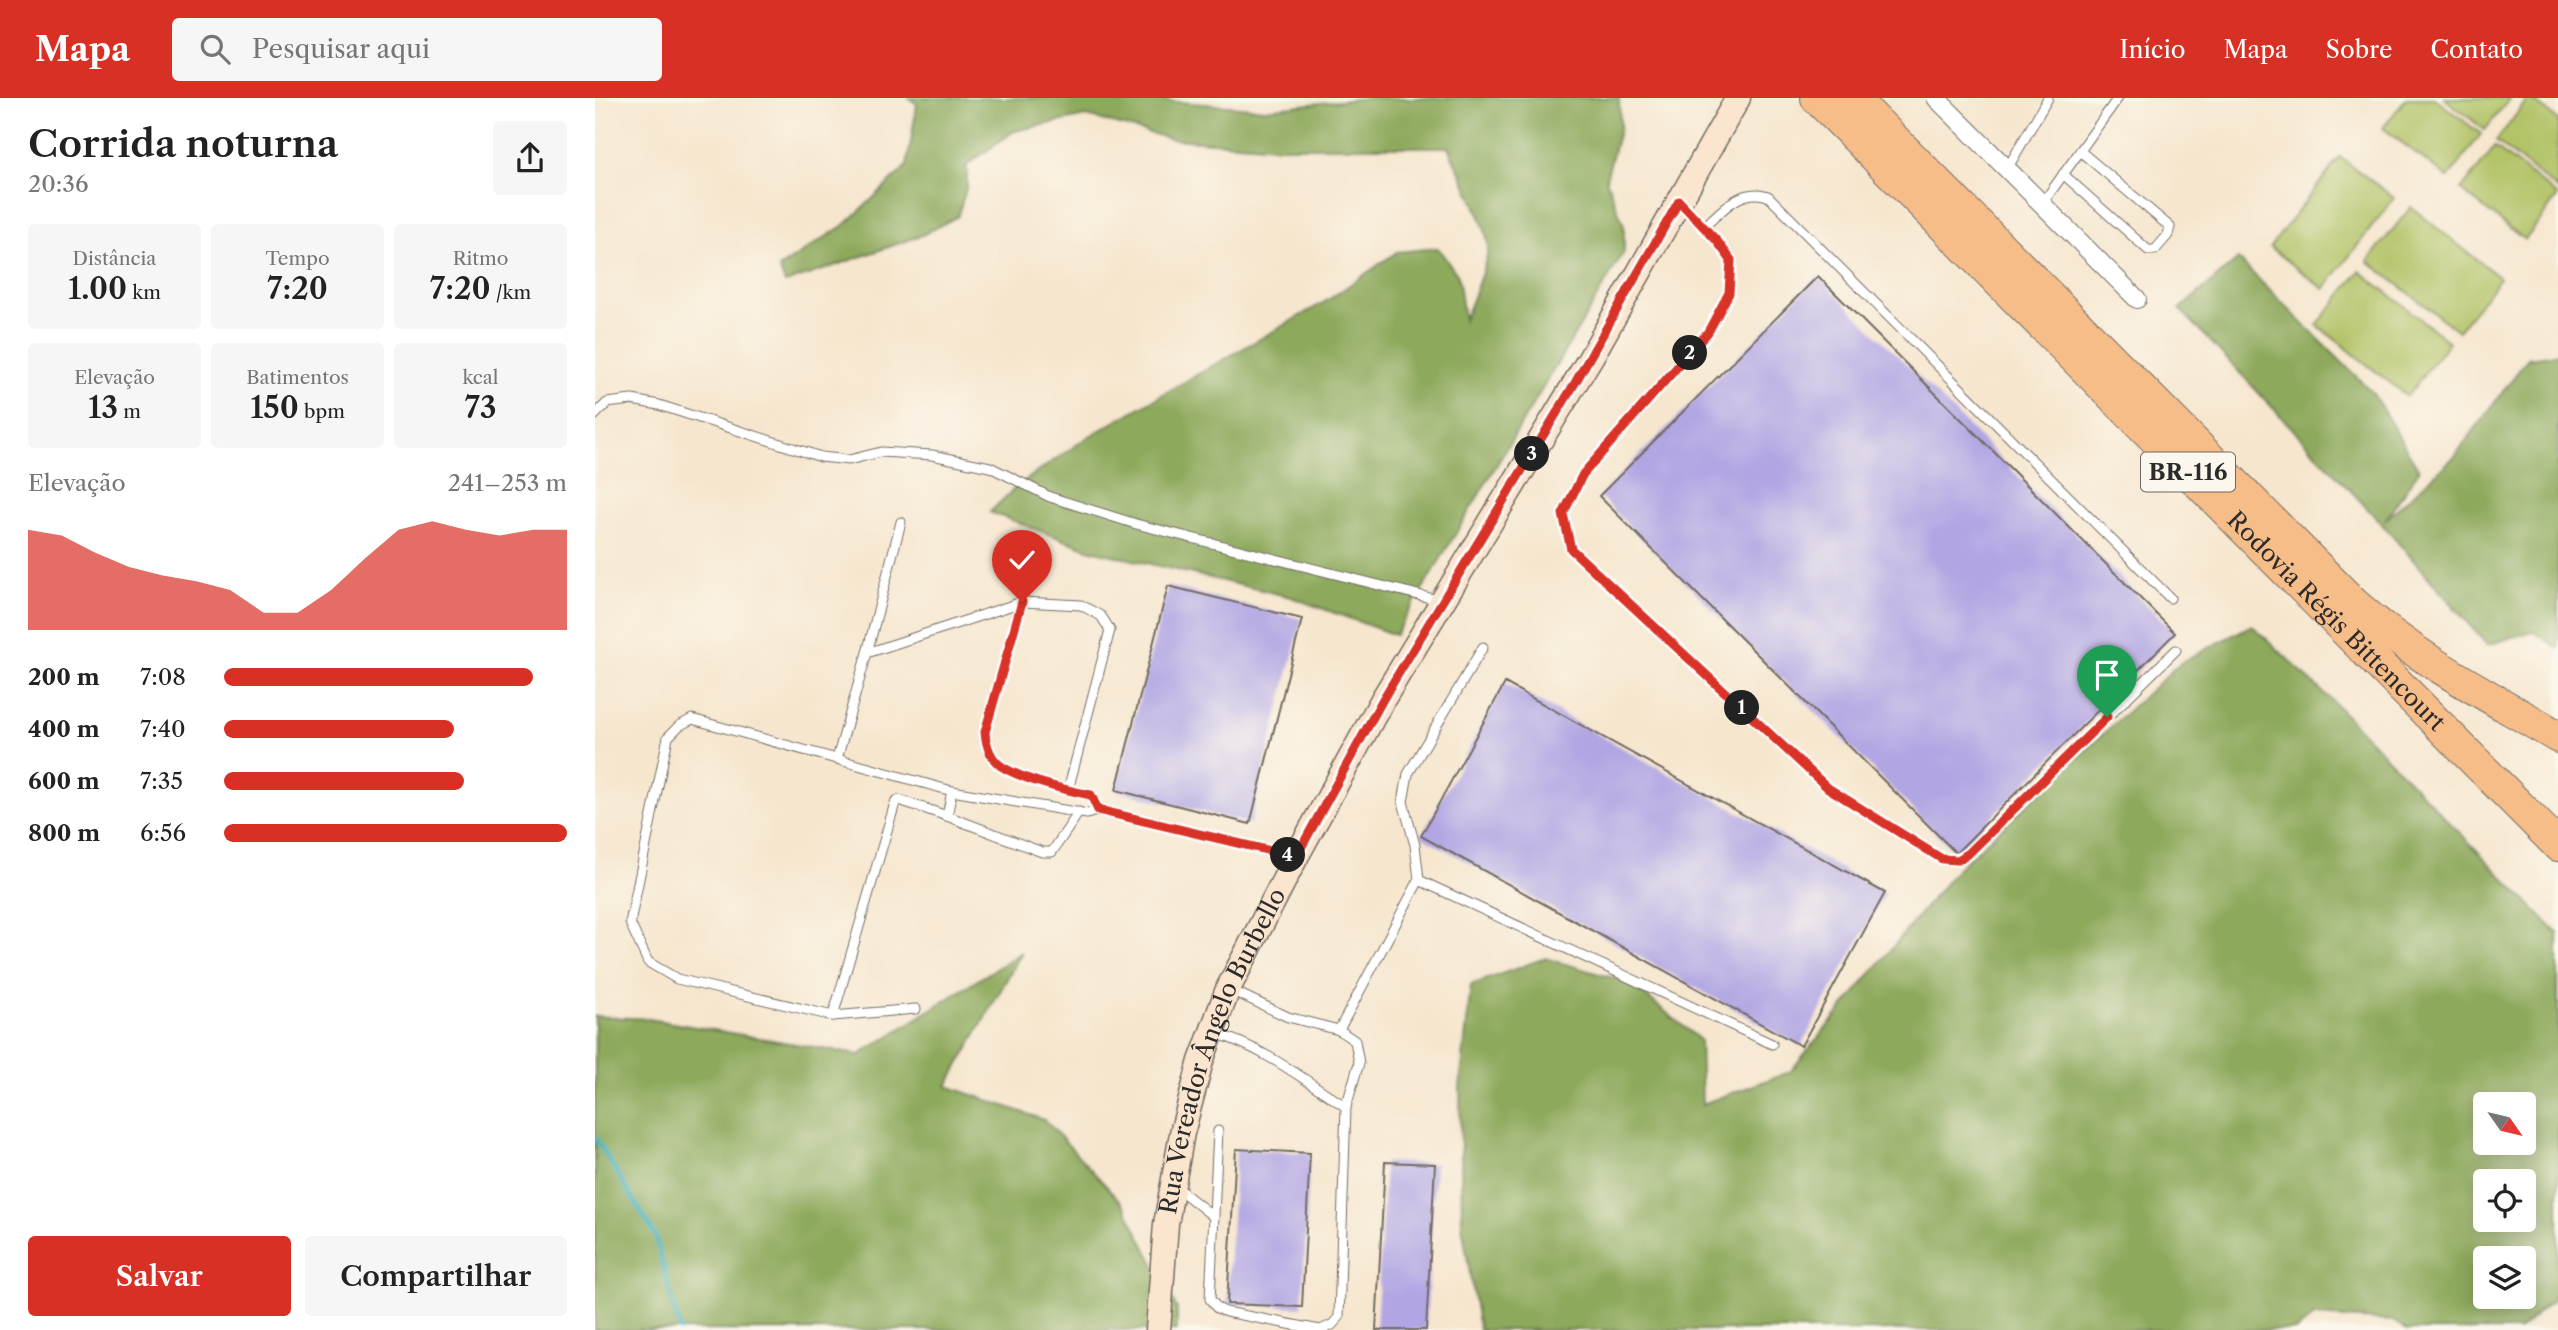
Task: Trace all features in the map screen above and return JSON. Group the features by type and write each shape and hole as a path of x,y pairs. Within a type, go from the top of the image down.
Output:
{"highway":[{"name":"Rodovia Régis Bittencourt","path":"1817,98 2558,845"},
{"name":"Rodovia Régis Bittencourt","path":"1853,98 2354,604 2425,660 2558,737"}],"main road":[{"name":"Rua Vereador Ângelo Burbello","path":"1158,1330 1162,1262 1172,1184 1191,1098 1210,1032 1228,989 1377,709 1586,366 1738,98"}],"street":[{"path":"1936,98 2137,299"}],"lane":[{"path":"2007,169 2048,98"},
{"path":"2042,204 2118,98"},
{"path":"2063,174 2148,250 2155,250 2168,235 2169,226 2080,150"},
{"path":"1704,227 1733,200 1757,192 1768,196 2169,598"},
{"path":"1679,201 1731,260 1729,293 1708,332 1583,474 1563,514 1571,549 1828,788 1942,859 1958,860 1979,843 2176,650"},
{"path":"595,415 607,403 632,400 659,405 821,457 849,460 881,452 932,455 990,467 1050,496 1136,524 1442,601"},
{"path":"837,759 901,522"},
{"path":"867,653 1022,602 1081,605 1101,616 1110,630 1068,790"},
{"path":"1022,602 985,732 987,747 999,765 1068,790 1091,795 1098,810"},
{"path":"1339,1030 1419,880 1415,845 1403,802 1408,774 1483,647"},
{"path":"916,1009 833,1016 677,979 648,962 630,923 668,737 679,726 692,719 952,791 1087,814 1098,810 1296,857"},
{"path":"947,816 952,791"},
{"path":"833,1016 895,803 899,800 1042,852 1052,852 1079,812"},
{"path":"1419,880 1772,1044"},
{"path":"1218,1131 1210,1299 1217,1308 1226,1312 1320,1330 1332,1325 1339,1317 1346,1107 1359,1063 1355,1041 1339,1030 1288,1017 1228,989"},
{"path":"1210,1032 1230,1038 1277,1061 1346,1107"},
{"path":"1172,1184 1214,1217"}],"green space":[{"path":"909,98 1158,98 1166,101 1265,109 1366,98 1619,98 1620,127 1606,179 1624,226 1624,252 1395,635 1291,597 1091,550 990,512 1017,486 1088,437 1328,300 1397,252 1438,248 1458,276 1464,319 1482,272 1488,247 1478,212 1448,147 1277,147 1172,139 1086,116 1014,131 967,165 967,185 958,216 920,236 785,283 779,268 847,223 907,166 917,104"},
{"path":"2406,98 2434,98 2481,134 2448,178 2383,128"},
{"path":"2444,98 2510,98 2485,130"},
{"path":"2529,98 2558,120 2558,190 2496,141"},
{"path":"2495,147 2558,196 2525,240 2461,190"},
{"path":"2340,157 2394,198 2324,289 2270,247"},
{"path":"2411,207 2500,278 2458,331 2368,261"},
{"path":"2238,259 2372,392 2419,470 2385,520 2454,457 2528,358 2558,354 2558,648 2533,631 2487,645 2382,524 2180,309"},
{"path":"2360,271 2449,342 2407,396 2317,325"},
{"path":"2252,625 2332,701 2558,934 2558,1295 2519,1330 2407,1330 2393,1321 2314,1316 2297,1330 1479,1330 1462,1225 1460,1087 1471,985 1545,958 1630,983 1700,1040 1702,1104 1790,1072 1957,869 2180,663"},
{"path":"1022,952 947,1086 1045,1120 1124,1205 1177,1309 1177,1330 595,1330 595,1016 649,1019 859,1055"}],"building":[{"path":"1818,276 2175,633 1956,853 1599,496"},
{"path":"1168,586 1302,619 1250,824 1116,790"},
{"path":"1505,683 1885,893 1801,1046 1421,836"},
{"path":"1236,1149 1310,1153 1302,1307 1227,1304"},
{"path":"1385,1162 1435,1164 1426,1330 1376,1330"}],"waterway":[{"path":"595,1137 655,1235 680,1330"}],"route":[{"path":"1022,602 985,732 987,747 999,765 1068,790 1091,795 1098,810 1296,857 1383,699 1591,357 1679,201 1731,260 1729,293 1708,332 1583,474 1563,514 1571,549 1828,788 1942,859 1958,860 1969,853 2107,717"}]}
